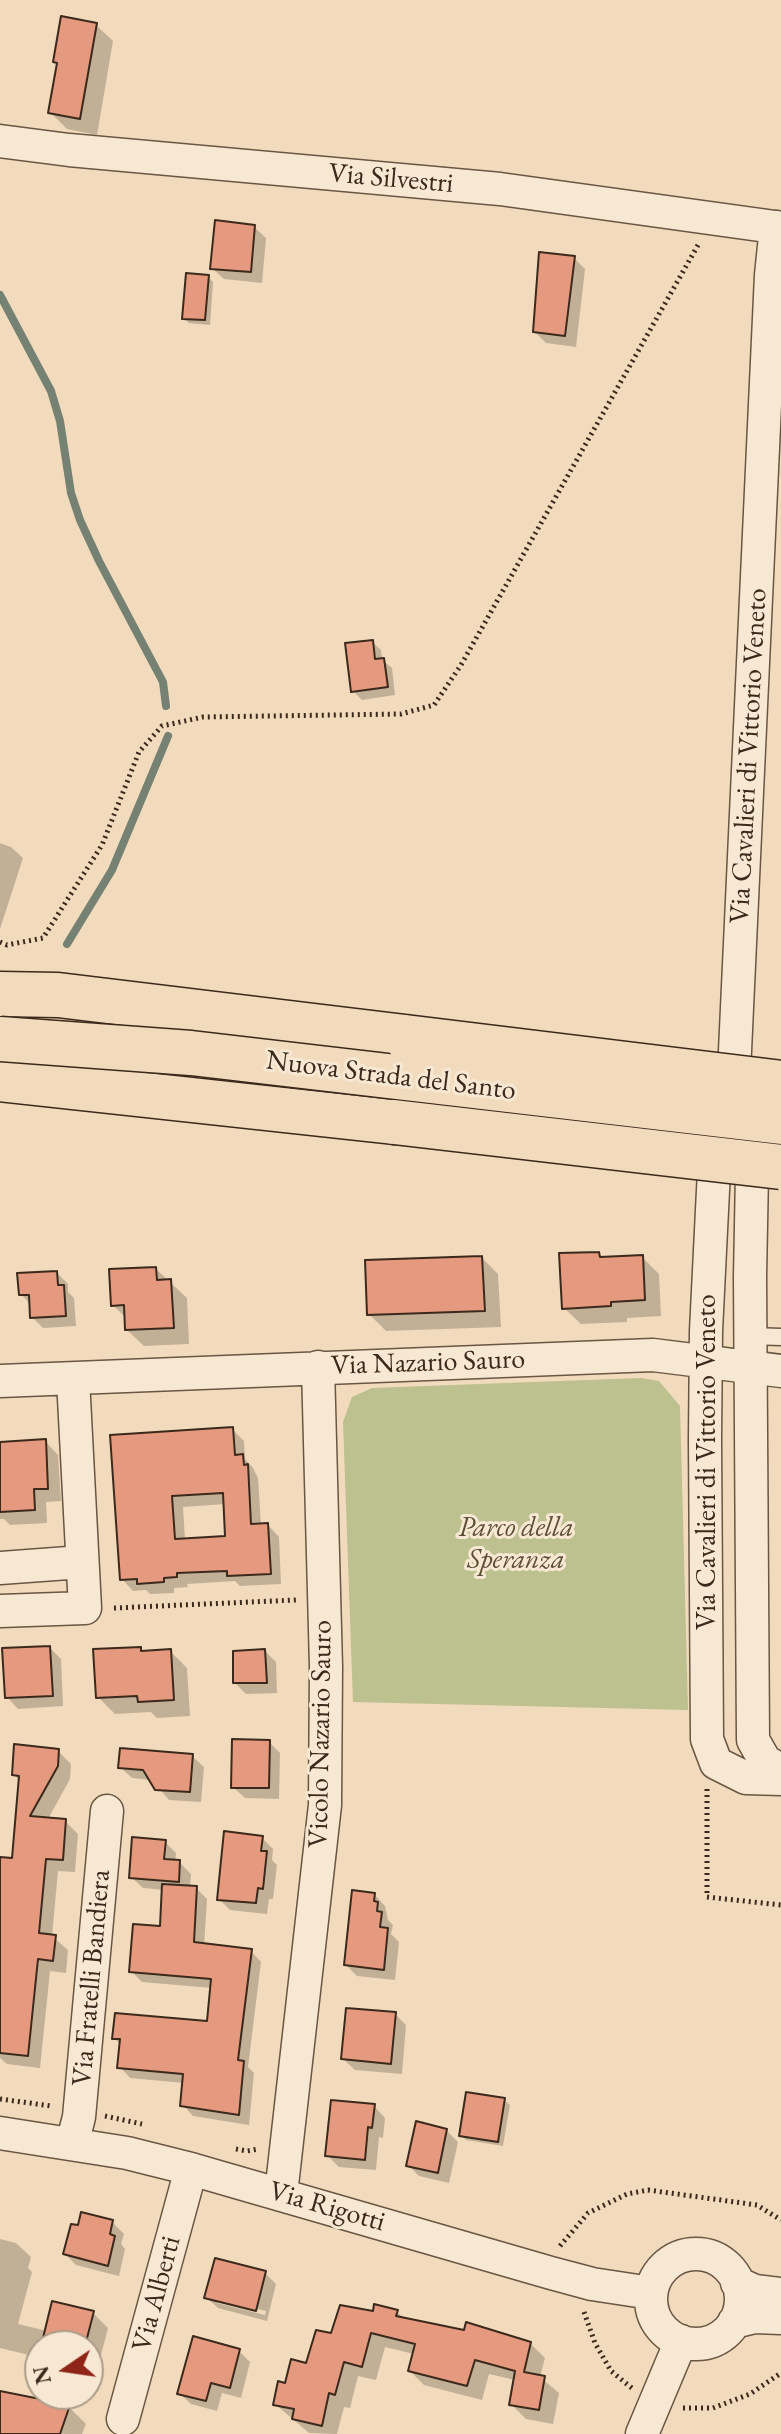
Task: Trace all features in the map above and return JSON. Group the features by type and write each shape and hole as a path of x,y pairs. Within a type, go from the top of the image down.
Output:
{"highway":[{"path":"0,994 58,995 781,1083"},
{"name":"Nuova Strada del Santo","path":"0,1039 191,1053 781,1122"},
{"path":"0,1079 781,1167"}],"street":[{"name":"Via Silvestri","path":"0,141 500,189 778,228"},
{"name":"Via Cavalieri di Vittorio Veneto","path":"716,1763 707,1739 705,1363 714,1170 733,1094 771,275 778,228"},
{"name":"Via Cavalieri di Vittorio Veneto","path":"733,1094 752,1173 766,1337 753,1740 765,1761 781,1770"},
{"name":"Via Nazario Sauro","path":"0,1381 653,1355 766,1370"},
{"name":"Vicolo Nazario Sauro","path":"281,2194 325,1805 327,1751 318,1367"},
{"path":"0,1611 85,1608 73,1379"},
{"path":"0,1568 82,1562"},
{"path":"716,1763 746,1778 781,1779"},
{"name":"Via Fratelli Bandiera","path":"72,2144 79,2110 107,1811"},
{"name":"Via Rigotti","path":"0,2133 127,2153 578,2280 651,2293"},
{"name":"Via Alberti","path":"123,2419 191,2169"},
{"path":"697,2254 721,2262 737,2283 740,2307 734,2322 719,2338 708,2343 681,2341 662,2328 651,2305 651,2293 663,2269 673,2261 697,2254"},
{"path":"737,2283 755,2291 781,2294"},
{"path":"734,2322 755,2317 781,2318"},
{"path":"642,2434 681,2341"}],"path":[{"path":"0,942 7,945 43,938 102,845 139,752 162,726 203,717 401,714 434,705 461,665 702,239 705,217"},
{"path":"85,1608 324,1599"},
{"path":"716,1763 707,1776 707,1897 781,1905"},
{"path":"0,2099 79,2110"},
{"path":"557,2249 588,2213 627,2194 648,2190 757,2205 781,2220"},
{"path":"577,2308 585,2313 595,2343 611,2371 641,2395"},
{"path":"672,2407 713,2408 750,2394 781,2373"}],"green space":[{"name":"Parco della Speranza","path":"641,1378 659,1381 680,1406 688,1710 353,1702 343,1422 352,1397 372,1388"}],"building":[{"path":"61,16 97,23 80,119 48,113"},
{"path":"215,220 255,225 251,272 210,269"},
{"path":"539,252 575,256 565,336 533,332"},
{"path":"186,273 209,275 205,320 182,319"},
{"path":"373,640 375,659 384,658 388,687 351,692 345,643"},
{"path":"599,1252 600,1257 643,1255 645,1300 562,1309 559,1253"},
{"path":"482,1256 485,1311 367,1315 365,1260"},
{"path":"156,1267 157,1280 171,1279 174,1328 125,1330 124,1305 111,1306 109,1269"},
{"path":"57,1271 58,1285 64,1285 66,1316 30,1318 29,1295 19,1295 17,1273"},
{"path":"233,1427 235,1455 243,1454 244,1465 248,1464 251,1524 268,1523 271,1574 227,1576 227,1571 177,1573 177,1577 164,1578 164,1582 137,1584 137,1579 120,1580 110,1435","holes":["223,1493 225,1536 175,1539 172,1496"]},
{"path":"46,1439 48,1489 34,1489 35,1510 0,1512 0,1442"},
{"path":"50,1646 53,1696 5,1698 2,1648"},
{"path":"141,1647 141,1651 171,1649 174,1700 138,1702 137,1696 96,1698 93,1649"},
{"path":"265,1649 267,1683 233,1683 233,1651"},
{"path":"232,1739 270,1740 269,1788 231,1788"},
{"path":"14,1744 59,1749 58,1766 30,1816 66,1819 63,1860 46,1859 39,1933 56,1935 53,1961 38,1959 28,2056 0,2053 0,1857 12,1858 19,1776 12,1775"},
{"path":"120,1748 193,1754 190,1792 155,1790 143,1770 118,1768"},
{"path":"224,1831 263,1836 261,1851 267,1851 263,1889 258,1888 256,1903 217,1900"},
{"path":"132,1837 166,1840 164,1859 180,1860 179,1882 129,1878"},
{"path":"162,1884 197,1886 194,1942 252,1949 238,2060 244,2061 239,2115 180,2106 183,2074 117,2068 120,2039 112,2039 115,2013 207,2021 211,1979 129,1972 133,1924 160,1926"},
{"path":"352,1890 375,1893 377,1911 382,1912 380,1927 388,1928 384,1970 344,1965"},
{"path":"346,2008 396,2012 391,2064 341,2059"},
{"path":"466,2092 505,2098 498,2142 459,2136"},
{"path":"331,2100 375,2104 372,2128 368,2127 365,2160 325,2156"},
{"path":"416,2121 447,2129 438,2173 406,2166"},
{"path":"81,2212 113,2220 110,2234 115,2236 108,2266 63,2254 71,2224 78,2225"},
{"path":"215,2258 266,2271 256,2311 204,2298"},
{"path":"52,2301 94,2311 89,2330 45,2330"},
{"path":"374,2304 398,2310 396,2316 464,2330 466,2322 531,2342 524,2372 545,2376 539,2410 509,2405 515,2371 475,2360 467,2386 408,2371 415,2344 371,2333 362,2367 344,2362 335,2395 329,2393 322,2426 292,2419 294,2409 273,2405 278,2381 285,2383 291,2359 306,2363 316,2330 331,2333 340,2305 373,2311"},
{"path":"193,2336 240,2349 230,2388 211,2383 206,2401 177,2394"},
{"path":"0,2391 24,2396 24,2410 68,2410 60,2434 0,2434"}],"waterway":[{"path":"0,295 51,391 60,421 71,493 80,520 163,682 166,706"},
{"path":"67,944 112,870 168,736"}]}
